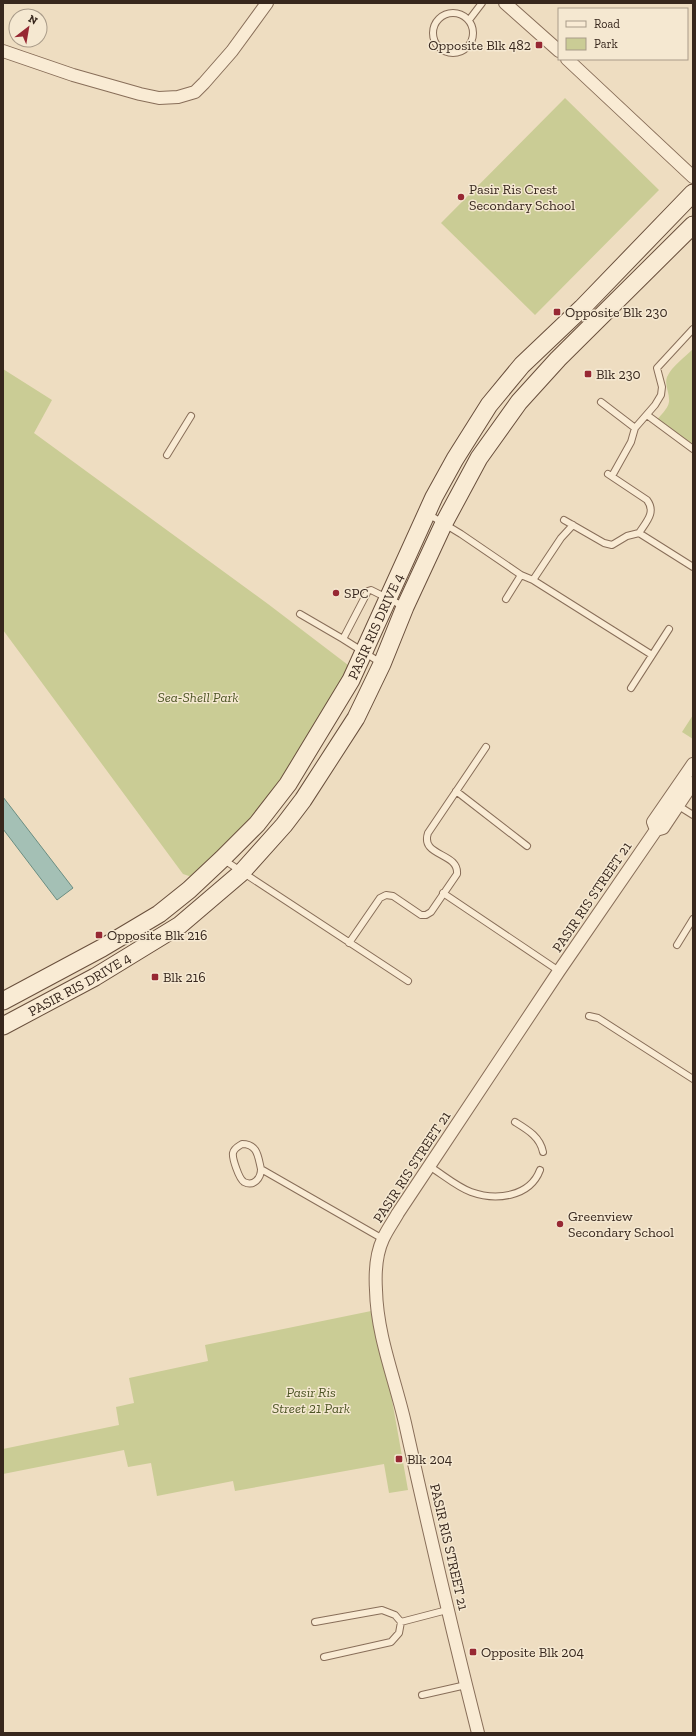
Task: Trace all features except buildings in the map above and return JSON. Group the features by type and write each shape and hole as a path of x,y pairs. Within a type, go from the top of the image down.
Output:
{"street":[{"path":"3,51 73,75 140,94 159,98 178,97 194,92 204,83 232,51 267,3"},
{"path":"505,3 558,50"},
{"path":"568,60 693,177"},
{"name":"PASIR RIS DRIVE 4","path":"3,1001 102,948 159,914 189,890 222,860 257,824 288,784 339,701 364,653 387,598 426,514 455,459 489,405 522,365 582,308 693,193"},
{"name":"PASIR RIS DRIVE 4","path":"4,1023 95,977 180,925 241,873 284,824 307,794 356,718 382,664 444,523 479,458 519,402 558,359 693,225"},
{"name":"PASIR RIS STREET 21","path":"478,1733 447,1610 404,1420 377,1315 377,1262 383,1239 398,1213 559,971 656,830 663,828 673,802 693,764"},
{"name":"PASIR RIS STREET 21","path":"673,802 693,783"}],"lane":[{"path":"469,20 482,3"},
{"path":"453,13 462,15 469,20 473,28 473,37 469,45 454,53 445,51 438,45 434,37 434,28 438,20 444,15 453,13"},
{"path":"564,520 604,543 612,545 626,536 639,533 651,514 650,504 647,500 610,475 631,442 635,428 656,405 661,395 662,387 657,368 693,329"},
{"path":"601,402 635,428"},
{"path":"647,415 693,449"},
{"path":"167,455 191,416"},
{"path":"426,514 444,523 521,575 533,580 652,655"},
{"path":"533,580 561,538 573,525"},
{"path":"639,533 693,567"},
{"path":"506,599 521,575"},
{"path":"343,638 368,591 371,590 406,607"},
{"path":"300,614 343,638 382,664"},
{"path":"631,688 669,629"},
{"path":"349,943 380,898 386,895 393,896 421,915 426,915 431,912 457,874 457,869 454,863 428,846 426,840 428,833 486,746"},
{"path":"456,791 527,846"},
{"path":"673,802 693,814"},
{"path":"222,860 408,981"},
{"path":"443,893 559,971"},
{"path":"677,945 693,918"},
{"path":"589,1016 598,1018 693,1079"},
{"path":"515,1122 534,1135 541,1143 543,1152"},
{"path":"261,1169 259,1179 250,1183 244,1182 239,1175 233,1154 234,1150 242,1144 248,1144 253,1147 257,1153 261,1169 383,1239"},
{"path":"429,1166 470,1192 494,1196 522,1192 538,1177 540,1170"},
{"path":"315,1622 382,1610 395,1615 401,1622"},
{"path":"401,1622 447,1610"},
{"path":"324,1657 391,1642 399,1633 401,1622"},
{"path":"422,1695 466,1685"}],"green space":[{"path":"565,98 659,190 535,315 441,223"},
{"path":"693,349 693,447 655,422 665,410 669,402 666,380 669,373 675,365"},
{"name":"Sea-Shell Park","path":"3,369 52,400 34,433 268,604 352,668 298,758 262,808 195,878 183,874 3,630"},
{"path":"693,715 693,739 682,732"},
{"name":"Pasir Ris Street 21 Park","path":"376,1310 408,1490 389,1493 384,1464 235,1491 233,1481 157,1496 151,1463 128,1467 124,1450 3,1474 3,1449 119,1425 116,1407 134,1403 129,1378 208,1361 205,1345"}],"shaded area":[{"path":"3,797 73,888 57,900 3,829"}],"place":[{"name":"Opposite Blk 482","path":"539,45"},
{"name":"Pasir Ris Crest Secondary School","path":"461,197"},
{"name":"Opposite Blk 230","path":"557,312"},
{"name":"Blk 230","path":"588,374"},
{"name":"SPC","path":"336,593"},
{"name":"Opposite Blk 216","path":"99,935"},
{"name":"Blk 216","path":"155,977"},
{"name":"Greenview Secondary School","path":"560,1224"},
{"name":"Blk 204","path":"399,1459"},
{"name":"Opposite Blk 204","path":"473,1652"}]}
